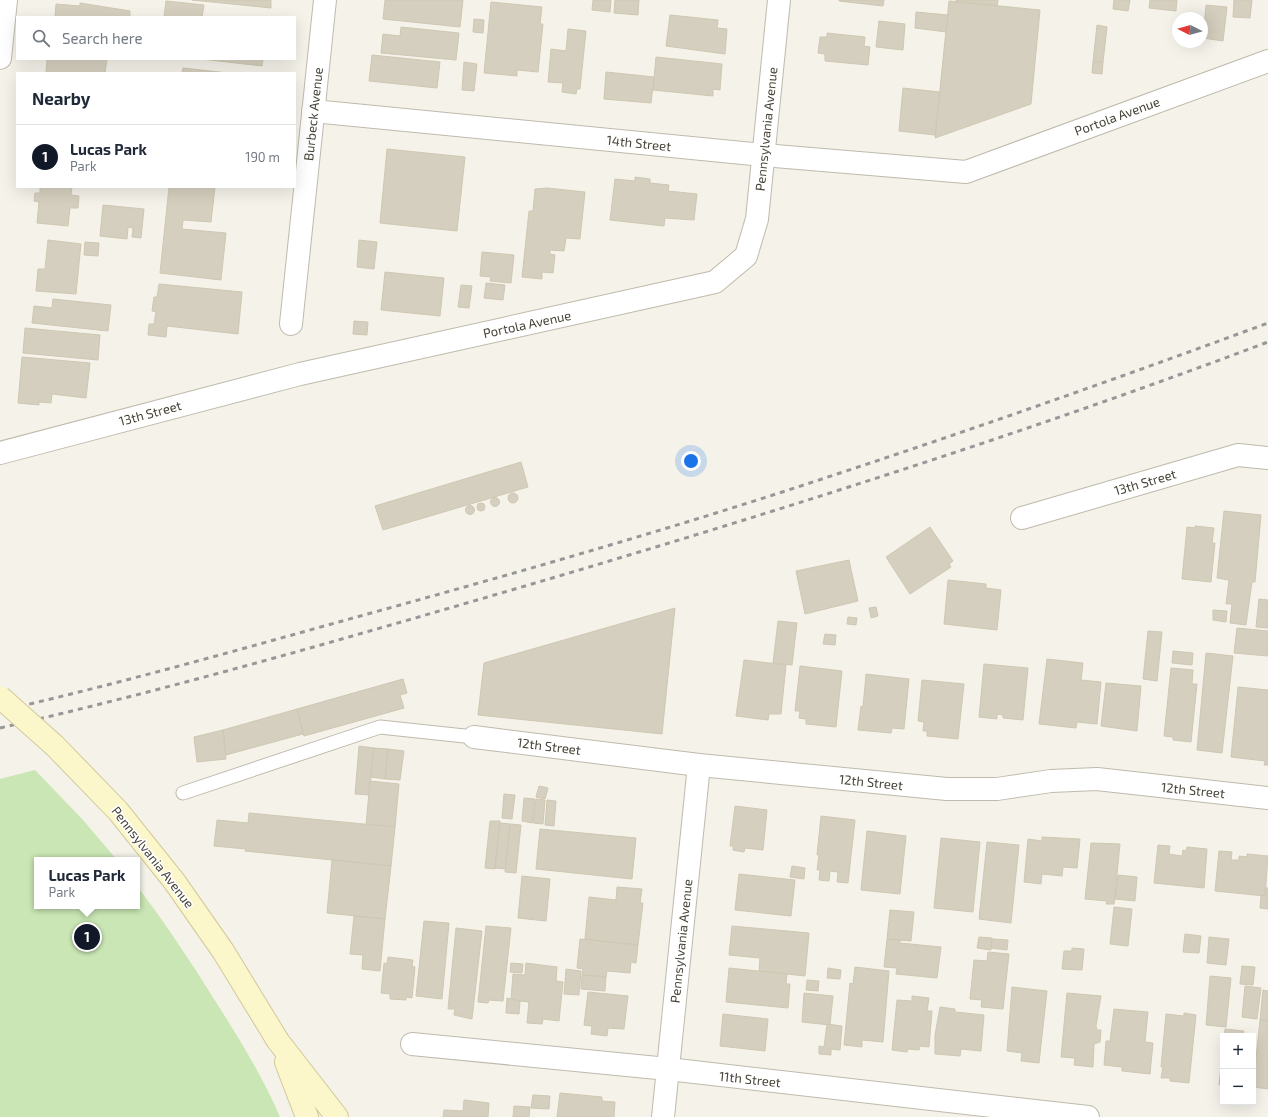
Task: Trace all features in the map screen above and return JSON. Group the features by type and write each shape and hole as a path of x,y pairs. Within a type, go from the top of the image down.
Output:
{"main road":[{"name":"Pennsylvania Avenue","path":"0,697 55,746 118,811 174,880 223,951 278,1041 337,1117"},
{"name":"Pennsylvania Avenue","path":"278,1041 307,1117"}],"street":[{"path":"0,58 6,0"},
{"name":"Burbeck Avenue","path":"291,324 325,0"},
{"name":"Pennsylvania Avenue","path":"746,256 757,219 779,0"},
{"name":"Portola Avenue","path":"966,172 1268,61"},
{"name":"14th Street","path":"313,111 763,155 966,172"},
{"name":"Portola Avenue","path":"300,374 715,282 746,256"},
{"name":"13th Street","path":"0,453 300,374"},
{"name":"13th Street","path":"1022,518 1238,455 1268,458"},
{"name":"12th Street","path":"474,737 699,765 947,789 997,789 1051,781 1097,780 1268,798"},
{"name":"Pennsylvania Avenue","path":"663,1117 699,765"},
{"name":"11th Street","path":"412,1044 668,1069 1088,1117"}],"lane":[{"path":"183,793 380,727 474,737"}],"green space":[{"path":"35,770 83,820 114,857 34,857 34,909 140,909 140,890 205,984 248,1054 280,1117 0,1117 0,779"}],"building":[{"path":"192,0 271,0 271,8"},
{"path":"385,0 463,0 460,27 383,19"},
{"path":"593,0 611,0 610,12 592,10"},
{"path":"615,0 639,0 638,15 614,13"},
{"path":"839,0 884,0 883,6"},
{"path":"956,0 998,0 997,6 956,2"},
{"path":"1114,0 1130,0 1128,11 1113,9"},
{"path":"1150,0 1177,0 1176,11 1149,8"},
{"path":"1234,0 1252,0 1250,18 1233,17"},
{"path":"166,1 204,5 202,16 164,16"},
{"path":"949,1 1040,10 1031,104 935,138"},
{"path":"491,2 542,7 540,24 543,24 538,72 517,70 517,76 484,73"},
{"path":"80,3 130,11 130,16 55,16 56,4 80,6"},
{"path":"1206,5 1227,7 1223,41 1208,39 1208,12 1205,12"},
{"path":"916,12 948,15 946,32 915,28"},
{"path":"670,15 718,20 717,28 727,29 725,54 666,46"},
{"path":"474,19 484,20 483,33 473,32"},
{"path":"879,21 905,24 903,50 876,47"},
{"path":"1097,25 1107,27 1103,62 1093,62"},
{"path":"401,27 459,33 456,60 381,53 383,34 400,36"},
{"path":"568,29 586,31 580,89 577,89 576,94 562,92 563,83 548,82 551,49 566,51"},
{"path":"827,33 865,37 864,46 870,47 868,65 825,61 825,54 818,53 820,37 827,37"},
{"path":"372,55 440,62 437,88 369,81"},
{"path":"656,57 722,64 720,90 713,89 713,96 653,90"},
{"path":"47,60 107,60 105,72 46,72"},
{"path":"210,60 263,60 262,66"},
{"path":"464,62 477,64 474,91 462,90"},
{"path":"1093,62 1103,62 1102,74 1092,73"},
{"path":"183,68 219,72 182,72"},
{"path":"606,72 654,77 651,103 604,99"},
{"path":"903,88 940,92 935,135 899,131"},
{"path":"387,149 465,157 457,231 380,223"},
{"path":"635,177 650,179 650,183 669,185 668,191 697,194 694,220 665,218 664,226 610,220 615,179 635,181"},
{"path":"40,188 72,188 71,195 79,196 78,208 70,208 68,226 37,223 39,202 34,201 35,193 40,193"},
{"path":"169,188 215,188 211,222 183,220 182,229 226,233 221,280 160,273"},
{"path":"547,188 585,192 580,239 566,238 564,251 550,250 550,254 555,255 553,273 542,272 542,279 522,277 529,211 533,211 535,189"},
{"path":"103,205 144,209 141,238 132,237 133,228 128,227 127,239 100,236"},
{"path":"48,240 81,244 76,294 36,291 38,269 45,269"},
{"path":"359,240 377,242 374,269 357,267"},
{"path":"85,242 99,243 98,256 84,255"},
{"path":"482,252 514,255 511,283 490,281 491,277 480,276"},
{"path":"385,272 444,278 440,316 381,310"},
{"path":"486,283 505,285 503,300 484,298"},
{"path":"159,284 242,292 238,334 167,326 166,337 148,335 149,324 154,324 156,312 152,311 154,297 157,297"},
{"path":"461,285 472,286 469,308 458,307"},
{"path":"53,299 111,305 108,331 32,323 34,306 52,308"},
{"path":"354,321 368,322 367,335 353,334"},
{"path":"25,328 100,335 98,360 23,353"},
{"path":"22,357 90,363 86,398 52,394 51,403 39,402 39,405 18,403"},
{"path":"521,462 528,487 383,530 375,506"},
{"path":"511,493 515,493 517,494 517,502 511,503 508,500 508,496"},
{"path":"495,497 500,502 495,507 490,502"},
{"path":"479,503 483,503 485,507 483,511 479,511 477,509 477,505"},
{"path":"470,505 475,510 470,515 465,510"},
{"path":"1224,511 1261,515 1255,582 1252,582 1246,625 1230,623 1232,604 1226,604 1229,580 1217,578"},
{"path":"1195,526 1214,528 1212,543 1215,543 1211,582 1182,579 1187,527 1195,528"},
{"path":"930,527 953,561 949,564 951,567 910,594 886,557"},
{"path":"849,560 858,601 805,614 796,571"},
{"path":"948,580 986,584 986,588 1001,590 997,630 944,624"},
{"path":"1259,599 1268,600 1268,628 1256,627"},
{"path":"876,607 878,616 871,618 869,608"},
{"path":"675,608 662,734 478,715 484,663"},
{"path":"1213,610 1227,611 1226,622 1213,620"},
{"path":"848,617 857,618 856,625 847,624"},
{"path":"778,621 797,623 792,665 773,663"},
{"path":"1237,628 1268,631 1268,656 1234,653"},
{"path":"1148,631 1162,632 1157,681 1143,679"},
{"path":"825,634 836,635 835,645 823,644"},
{"path":"1173,651 1193,653 1192,665 1172,663"},
{"path":"1206,653 1233,656 1222,753 1197,750"},
{"path":"1047,659 1083,663 1081,680 1101,682 1097,724 1077,722 1076,728 1039,724"},
{"path":"744,660 786,665 781,714 769,714 768,720 736,716"},
{"path":"984,664 1028,668 1023,720 1003,718 1003,715 997,714 997,719 979,717"},
{"path":"800,666 842,671 836,727 806,724 806,719 799,718 800,711 795,711"},
{"path":"1171,668 1193,670 1192,684 1197,684 1191,742 1173,740 1173,737 1164,736"},
{"path":"866,674 909,679 904,729 892,728 891,733 858,730 861,706 863,707"},
{"path":"403,679 407,693 400,695 404,708 304,736 297,709"},
{"path":"922,680 964,684 958,739 927,736 927,731 923,731 924,722 918,721"},
{"path":"1106,683 1141,686 1137,731 1101,726"},
{"path":"1238,687 1268,690 1268,765 1264,765 1265,761 1231,757"},
{"path":"297,709 303,734 226,755 223,730"},
{"path":"223,730 226,759 197,762 194,737"},
{"path":"359,746 374,748 369,795 355,794"},
{"path":"374,748 388,749 385,779 371,777"},
{"path":"388,749 404,751 400,780 385,779"},
{"path":"370,781 399,784 395,827 366,825"},
{"path":"539,786 548,788 545,799 536,797"},
{"path":"504,794 515,795 512,819 502,818"},
{"path":"524,798 535,799 532,823 522,821"},
{"path":"536,799 545,800 543,824 533,823"},
{"path":"547,800 556,801 554,826 545,825"},
{"path":"735,806 767,810 763,850 745,848 744,852 733,850 733,846 730,846"},
{"path":"249,813 395,827 391,866 245,851 246,849 214,846 217,820 248,823"},
{"path":"821,816 855,820 848,883 837,882 838,872 830,871 829,881 819,880 820,870 817,870 819,855 817,855"},
{"path":"490,821 500,821 495,869 485,868"},
{"path":"500,823 510,824 506,869 495,868"},
{"path":"510,824 521,825 516,873 505,872"},
{"path":"540,829 636,838 632,879 536,869"},
{"path":"867,831 906,836 900,894 861,890"},
{"path":"1042,837 1080,839 1077,868 1063,867 1062,876 1042,874 1041,884 1024,882 1028,839 1042,841"},
{"path":"941,838 980,842 973,912 934,908"},
{"path":"987,842 1019,845 1011,923 979,919"},
{"path":"1091,843 1120,844 1114,904 1106,904 1107,901 1085,899"},
{"path":"1158,845 1170,846 1169,854 1182,856 1183,850 1186,851 1187,847 1207,849 1204,888 1154,883"},
{"path":"1219,851 1232,852 1231,860 1239,860 1239,856 1247,857 1247,854 1268,856 1265,896 1215,891"},
{"path":"332,860 391,866 385,919 327,913"},
{"path":"792,866 805,868 804,879 790,877"},
{"path":"739,874 795,880 791,916 735,910"},
{"path":"1118,875 1137,877 1135,901 1115,899"},
{"path":"522,876 550,879 546,921 518,918"},
{"path":"617,887 642,889 640,903 643,903 638,945 585,939 589,897 616,900"},
{"path":"1265,888 1268,888 1268,909 1260,908 1261,895 1265,896"},
{"path":"1114,907 1132,909 1128,946 1110,944"},
{"path":"890,910 914,912 911,941 887,939"},
{"path":"354,916 385,919 380,971 362,969 363,955 350,954"},
{"path":"424,921 449,923 442,999 416,996"},
{"path":"486,926 511,928 503,1001 489,1000 488,1003 478,1002"},
{"path":"732,926 809,933 805,976 759,971 760,958 729,955"},
{"path":"456,928 482,931 472,1019 454,1015 455,1009 448,1009"},
{"path":"1185,934 1201,936 1199,953 1183,952"},
{"path":"979,937 992,938 991,950 977,948"},
{"path":"1209,937 1229,939 1226,965 1207,963"},
{"path":"580,939 638,945 636,963 631,962 630,973 607,971 606,977 582,975 583,969 577,968"},
{"path":"887,939 900,940 900,943 941,947 937,978 896,974 897,968 884,967"},
{"path":"992,939 1008,940 1007,950 991,948"},
{"path":"1072,948 1084,949 1082,970 1062,969 1064,951 1072,951"},
{"path":"988,952 1009,954 1003,1009 981,1007 982,1000 970,999 974,960 987,961"},
{"path":"388,957 413,960 412,966 415,967 412,998 406,997 406,1000 390,999 390,994 381,993 384,963 387,964"},
{"path":"511,963 523,964 522,973 510,972"},
{"path":"526,963 557,967 556,981 563,982 559,1021 543,1019 542,1024 527,1023 529,1002 511,1000 513,974 525,975"},
{"path":"1242,966 1255,967 1253,985 1240,984"},
{"path":"855,967 889,971 883,1042 862,1040 862,1047 844,1045 850,983 853,984"},
{"path":"729,968 787,974 786,984 790,984 788,1008 726,1002"},
{"path":"828,968 841,970 840,979 827,978"},
{"path":"566,969 581,971 579,995 564,994"},
{"path":"582,975 606,977 605,991 581,989"},
{"path":"1210,976 1231,978 1226,1027 1206,1025"},
{"path":"807,980 819,981 818,991 806,990"},
{"path":"1245,986 1261,988 1257,1019 1242,1017"},
{"path":"1012,987 1047,991 1039,1063 1021,1061 1022,1053 1007,1051"},
{"path":"1263,990 1268,991 1268,1021 1260,1020"},
{"path":"588,992 628,996 624,1029 608,1028 607,1036 591,1034 592,1026 584,1025"},
{"path":"804,993 833,996 830,1025 802,1022"},
{"path":"1067,993 1101,996 1096,1026 1097,1030 1101,1030 1100,1042 1094,1044 1093,1067 1074,1065 1075,1058 1061,1057"},
{"path":"912,996 929,998 927,1011 932,1011 929,1047 920,1046 919,1050 908,1049 907,1052 892,1050 897,1000 912,1001"},
{"path":"507,998 520,1001 519,1014 506,1013"},
{"path":"940,1007 955,1009 955,1012 984,1015 981,1051 961,1049 960,1056 935,1054 935,1035"},
{"path":"1114,1009 1148,1012 1145,1042 1153,1043 1150,1074 1122,1071 1122,1067 1104,1065 1106,1041 1110,1041"},
{"path":"1184,1013 1196,1015 1189,1083 1170,1081 1170,1078 1161,1078 1166,1014 1184,1016"},
{"path":"723,1014 768,1019 765,1051 720,1046"},
{"path":"1260,1020 1268,1021 1268,1089 1256,1087 1256,1058"},
{"path":"827,1024 842,1026 840,1050 831,1049 831,1055 819,1054 819,1046 824,1047"},
{"path":"1225,1029 1244,1031 1244,1033 1224,1033"},
{"path":"560,1093 602,1097 602,1101 615,1102 614,1117 557,1117"},
{"path":"533,1095 550,1096 549,1109 531,1108"},
{"path":"464,1100 489,1103 488,1117 443,1117 444,1110 463,1111"},
{"path":"514,1106 530,1107 529,1117 513,1117"}],"railway":[{"path":"0,711 126,680 252,646 648,534 834,475 998,420 1268,323"},
{"path":"0,728 128,697 382,628 700,534 890,474 1080,410 1268,342"}],"place":[{"name":"Lucas Park","path":"87,937"}]}
